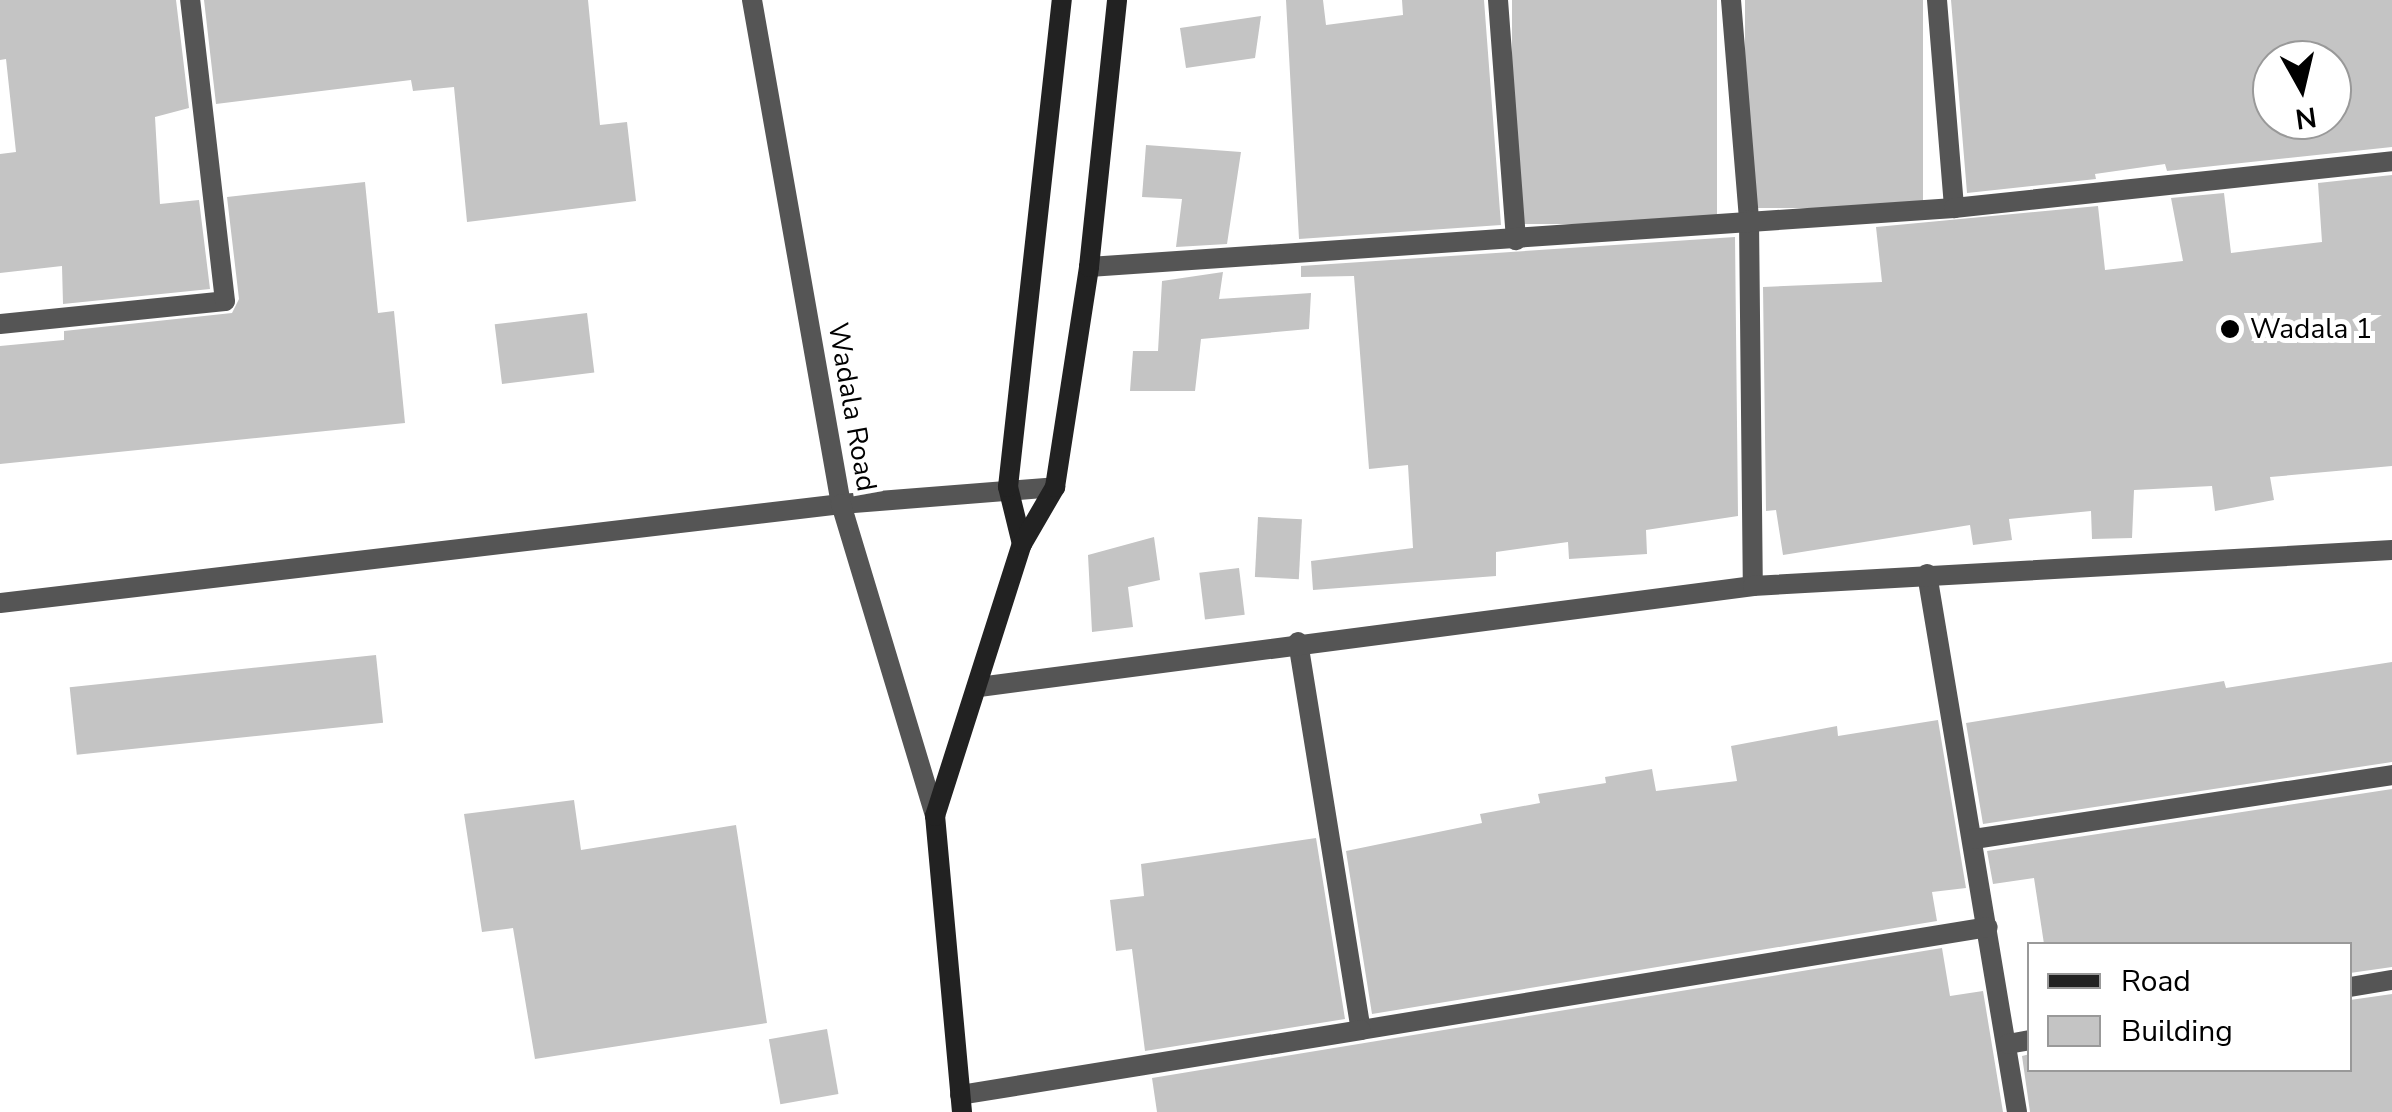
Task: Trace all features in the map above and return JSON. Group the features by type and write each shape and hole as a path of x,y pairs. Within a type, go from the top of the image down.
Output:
{"main road":[{"path":"1022,544 1008,487 1062,0"},
{"path":"962,1103 935,816 1022,544 1055,486 1090,266 1117,0"}],"street":[{"path":"0,324 225,301 190,0"},
{"name":"Wadala Road","path":"752,0 841,504 935,816"},
{"path":"1498,0 1516,240"},
{"path":"1731,0 1749,220 1754,586"},
{"path":"1938,0 1954,208"},
{"path":"1090,266 1954,208 2392,161"},
{"path":"0,602 841,504 1055,486"},
{"path":"979,687 1298,642 1754,586 2392,550"},
{"path":"1927,574 2017,1112"},
{"path":"1298,642 1361,1030"},
{"path":"1974,839 2392,776"},
{"path":"962,1103 1361,1030 1988,927"},
{"path":"2352,987 2392,980"},
{"path":"2008,1044 2027,1041"}],"building":[{"path":"0,0 176,0 189,108 155,117 160,204 199,200 210,289 63,304 62,266 0,273 0,154 16,152 6,59 0,60"},
{"path":"204,0 588,0 600,125 627,122 636,201 467,222 454,87 413,91 411,80 216,104"},
{"path":"1286,0 1323,0 1326,25 1403,15 1402,0 1484,0 1501,225 1299,239"},
{"path":"1512,0 1717,0 1717,224 1512,224"},
{"path":"1745,0 1923,0 1923,208 1745,208"},
{"path":"1951,0 2392,0 2392,147 2167,171 2165,164 2095,174 2096,179 1967,193"},
{"path":"1261,16 1255,58 1186,68 1180,28"},
{"path":"1146,145 1241,152 1227,244 1176,247 1182,199 1142,197"},
{"path":"2392,175 2392,466 2270,477 2274,500 2215,511 2212,486 2134,490 2132,538 2092,539 2091,511 2009,519 2012,540 1973,545 1970,525 1783,555 1776,510 1766,511 1763,287 1882,282 1876,227 2098,206 2105,270 2183,261 2171,198 2224,193 2231,253 2322,242 2318,183"},
{"path":"365,182 378,313 394,311 405,423 0,464 0,346 64,340 64,331 232,313 239,299 227,197"},
{"path":"1735,237 1738,516 1646,530 1647,554 1569,559 1568,542 1496,552 1496,576 1313,590 1311,561 1413,548 1408,465 1369,469 1354,276 1301,277 1301,266"},
{"path":"1223,272 1219,299 1311,293 1309,329 1201,339 1195,391 1130,391 1133,351 1158,351 1162,281"},
{"path":"587,313 594,373 502,384 495,324"},
{"path":"1258,517 1302,519 1299,579 1255,577"},
{"path":"1154,537 1160,580 1128,587 1133,627 1092,632 1088,555"},
{"path":"1239,568 1245,615 1205,620 1199,573"},
{"path":"376,655 383,723 77,755 70,687"},
{"path":"2392,662 2392,762 1983,824 1966,723 2224,681 2226,688"},
{"path":"1938,720 1966,888 1932,892 1937,921 1372,1014 1346,851 1482,823 1480,814 1540,803 1538,794 1606,783 1605,777 1652,769 1656,791 1737,781 1731,746 1837,726 1838,736"},
{"path":"2392,789 2392,967 2352,973 2352,942 2044,942 2034,878 1993,884 1987,851"},
{"path":"574,800 581,850 736,825 767,1023 535,1059 513,928 482,932 464,814"},
{"path":"1316,838 1345,1019 1145,1051 1132,949 1116,951 1110,900 1144,896 1141,864"},
{"path":"1942,948 1950,996 1983,991 2003,1112 1157,1112 1152,1078"},
{"path":"2392,994 2392,1112 2030,1112 2022,1056 2027,1055 2027,1072 2352,1072 2352,1000"},
{"path":"827,1029 838,1094 780,1104 769,1039"}],"place":[{"name":"Wadala 1","path":"2230,329"}]}
